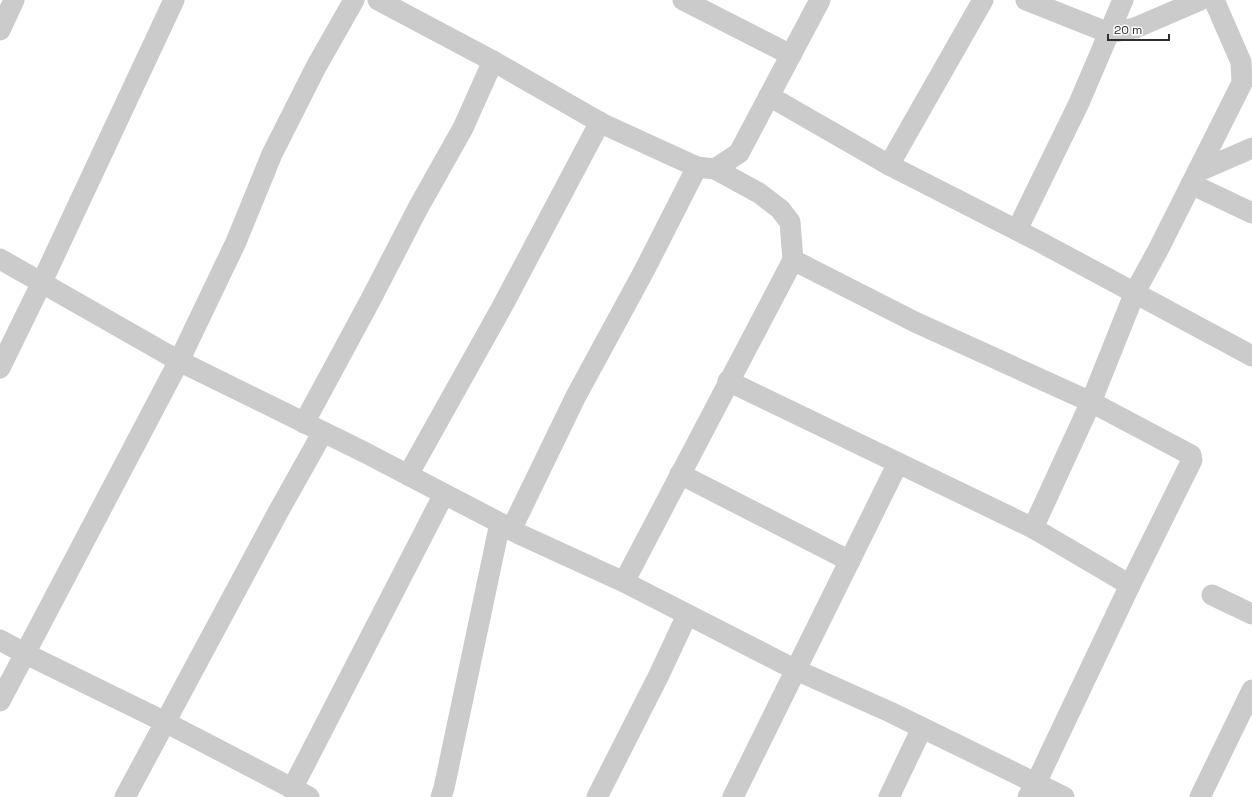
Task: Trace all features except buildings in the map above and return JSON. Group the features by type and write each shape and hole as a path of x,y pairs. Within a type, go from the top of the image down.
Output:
{"street":[{"path":"0,30 14,0"},
{"path":"0,368 174,0"},
{"path":"0,700 179,361 236,242 272,154 316,68 354,0"},
{"path":"378,0 493,61 600,122 706,168 759,193 780,209 790,222 793,260 728,381 624,582"},
{"path":"683,0 791,55"},
{"path":"441,797 505,526 644,271 706,168 739,153 820,0"},
{"path":"890,165 984,0"},
{"path":"1026,0 1109,33 1135,28 1200,0"},
{"path":"1017,230 1079,103 1123,0"},
{"path":"1033,528 1092,402 1135,292 1242,83 1241,62 1214,0"},
{"path":"304,422 368,305 418,208 463,128 493,61"},
{"path":"769,96 890,165 1135,292 1252,356"},
{"path":"408,475 503,305 600,122"},
{"path":"1194,178 1252,148"},
{"path":"1194,178 1252,213"},
{"path":"0,259 41,284 179,361 324,432 505,526 624,582 796,670 922,728 1032,790 1064,797"},
{"path":"793,260 915,322 1092,402 1191,455 1192,460 1130,585 1032,790"},
{"path":"728,381 1033,528 1130,585"},
{"path":"125,797 277,514 324,432"},
{"path":"734,797 898,464"},
{"path":"680,474 850,561"},
{"path":"0,640 164,722 289,791 444,494"},
{"path":"1212,595 1252,614"},
{"path":"597,797 659,675 687,615"},
{"path":"1200,797 1252,690"},
{"path":"889,797 922,728"}]}
